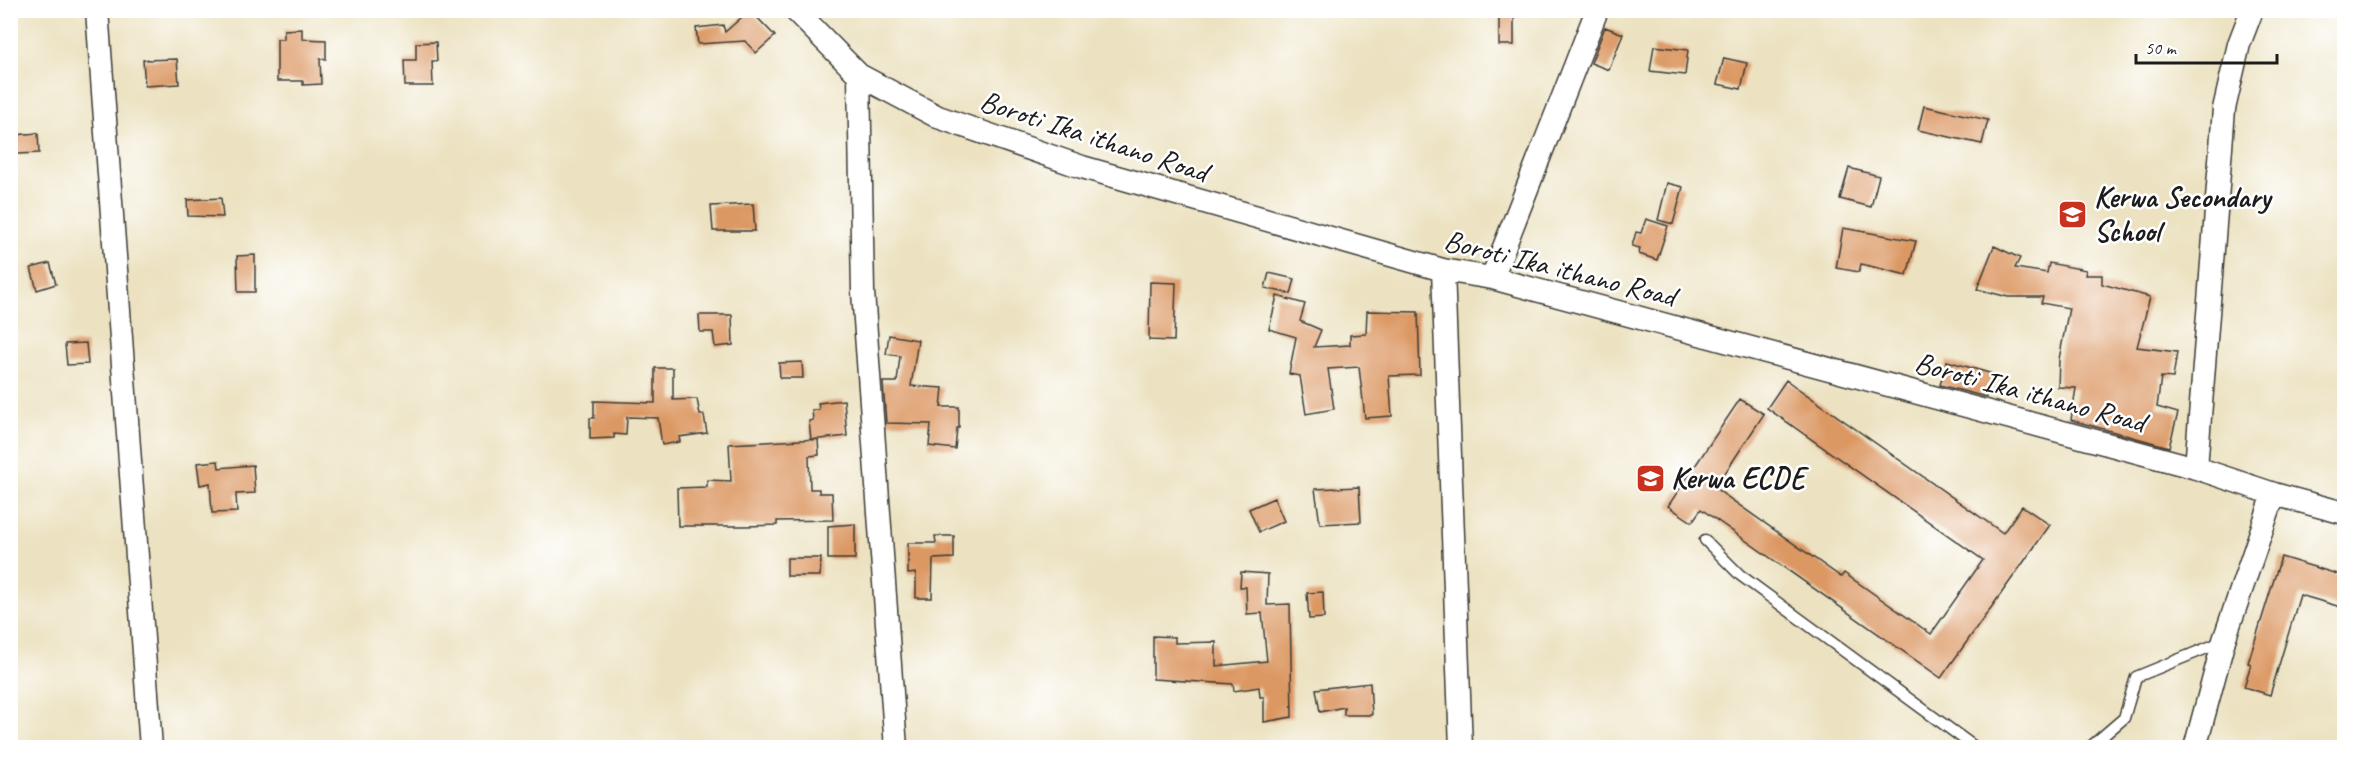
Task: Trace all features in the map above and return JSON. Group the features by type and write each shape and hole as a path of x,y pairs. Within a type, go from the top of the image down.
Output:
{"street":[{"path":"97,10 151,747"},
{"name":"Boroti Ika ithano Road","path":"795,10 817,20 859,75 938,117 1082,167 1443,270 1492,278 2196,468 2274,494 2344,513"},
{"path":"1492,278 1597,10"},
{"path":"2196,468 2224,109 2239,44 2252,10"},
{"path":"859,75 863,292 896,747"},
{"path":"1443,270 1461,747"},
{"path":"2195,747 2224,640 2274,494"}],"lane":[{"path":"1705,540 1740,575 1976,747"},
{"path":"2089,747 2124,718 2136,677 2224,640"}],"building":[{"path":"750,10 775,36 756,53 745,41 698,44 696,28 723,25 725,32"},
{"path":"1499,17 1514,17 1514,45 1499,45"},
{"path":"1605,27 1623,34 1609,70 1591,63"},
{"path":"302,29 302,39 326,40 326,59 320,59 321,84 303,85 303,81 277,81 277,39 284,39 284,30"},
{"path":"436,42 437,61 432,61 433,86 405,86 404,60 416,60 416,43"},
{"path":"1654,46 1688,50 1685,75 1650,71"},
{"path":"1724,58 1747,63 1741,89 1717,84"},
{"path":"177,59 179,84 145,86 143,60"},
{"path":"1924,106 1988,120 1982,144 1918,130"},
{"path":"38,133 39,153 17,154 15,135"},
{"path":"1849,168 1879,176 1871,207 1840,199"},
{"path":"1667,183 1683,187 1673,224 1658,220"},
{"path":"221,198 223,217 188,216 187,200"},
{"path":"753,204 755,231 713,231 711,206"},
{"path":"1646,219 1668,226 1657,260 1639,254 1640,248 1632,246 1636,232 1641,233"},
{"path":"1843,228 1916,241 1907,275 1861,264 1859,272 1836,268"},
{"path":"1994,246 2020,258 2015,268 2047,273 2049,263 2086,270 2085,275 2102,275 2102,284 2150,297 2137,347 2177,352 2173,378 2161,377 2157,407 2178,413 2169,447 2071,420 2076,388 2058,387 2059,359 2069,308 2041,303 2043,297 2008,297 1977,289"},
{"path":"255,255 255,292 238,292 237,256"},
{"path":"50,263 56,284 37,290 31,268"},
{"path":"1269,273 1295,279 1291,294 1265,288"},
{"path":"1150,282 1176,283 1174,341 1149,340"},
{"path":"1277,296 1305,304 1300,321 1321,330 1314,347 1350,345 1350,335 1366,334 1367,311 1418,312 1420,375 1389,376 1392,416 1365,418 1359,367 1328,369 1334,409 1306,414 1300,376 1289,374 1296,337 1269,329"},
{"path":"699,315 732,315 733,345 715,347 713,332 700,332"},
{"path":"889,335 918,340 911,386 943,388 941,407 959,407 959,428 957,428 955,449 929,446 931,424 886,423 883,382 897,382 900,356 886,354"},
{"path":"86,343 88,364 67,365 65,344"},
{"path":"1947,361 1993,374 1986,397 1940,385"},
{"path":"802,362 803,378 780,378 779,363"},
{"path":"655,368 673,368 673,400 697,399 700,415 704,415 707,433 679,437 680,442 662,445 658,418 627,417 626,435 614,434 614,438 590,439 590,418 594,418 594,401 655,403"},
{"path":"1786,380 2003,533 2022,506 2050,525 1941,678 1701,509 1692,522 1668,506 1740,399 1764,414 1715,488 1841,577 1844,573 1931,634 1983,560 1767,408"},
{"path":"844,400 847,436 811,440 809,421 813,420 812,410 819,410 818,403"},
{"path":"818,439 819,455 809,456 810,489 819,489 819,493 832,493 833,520 777,521 777,525 678,526 677,488 707,487 707,480 731,481 729,444"},
{"path":"218,461 219,468 253,465 255,493 236,494 237,512 212,513 210,483 200,485 197,463"},
{"path":"1359,487 1361,522 1320,524 1315,489"},
{"path":"1274,498 1284,521 1259,532 1249,509"},
{"path":"855,524 855,559 828,559 828,526"},
{"path":"935,536 954,536 954,558 933,559 932,598 916,598 916,573 908,574 908,543 936,543"},
{"path":"2281,557 2344,576 2344,608 2300,595 2270,695 2244,687 2251,664 2248,663"},
{"path":"787,558 821,558 820,576 787,576"},
{"path":"1241,572 1268,574 1267,605 1290,604 1292,717 1264,722 1264,697 1260,697 1259,687 1234,691 1233,684 1153,679 1153,636 1175,637 1175,643 1216,642 1216,666 1267,661 1262,613 1247,614 1246,587 1240,587"},
{"path":"1323,592 1324,618 1309,619 1307,593"},
{"path":"1370,683 1372,715 1344,715 1344,707 1320,712 1316,689"}],"place":[{"name":"Kerwa Secondary School","path":"2073,214"},
{"name":"Kerwa ECDE","path":"1650,478"}]}
